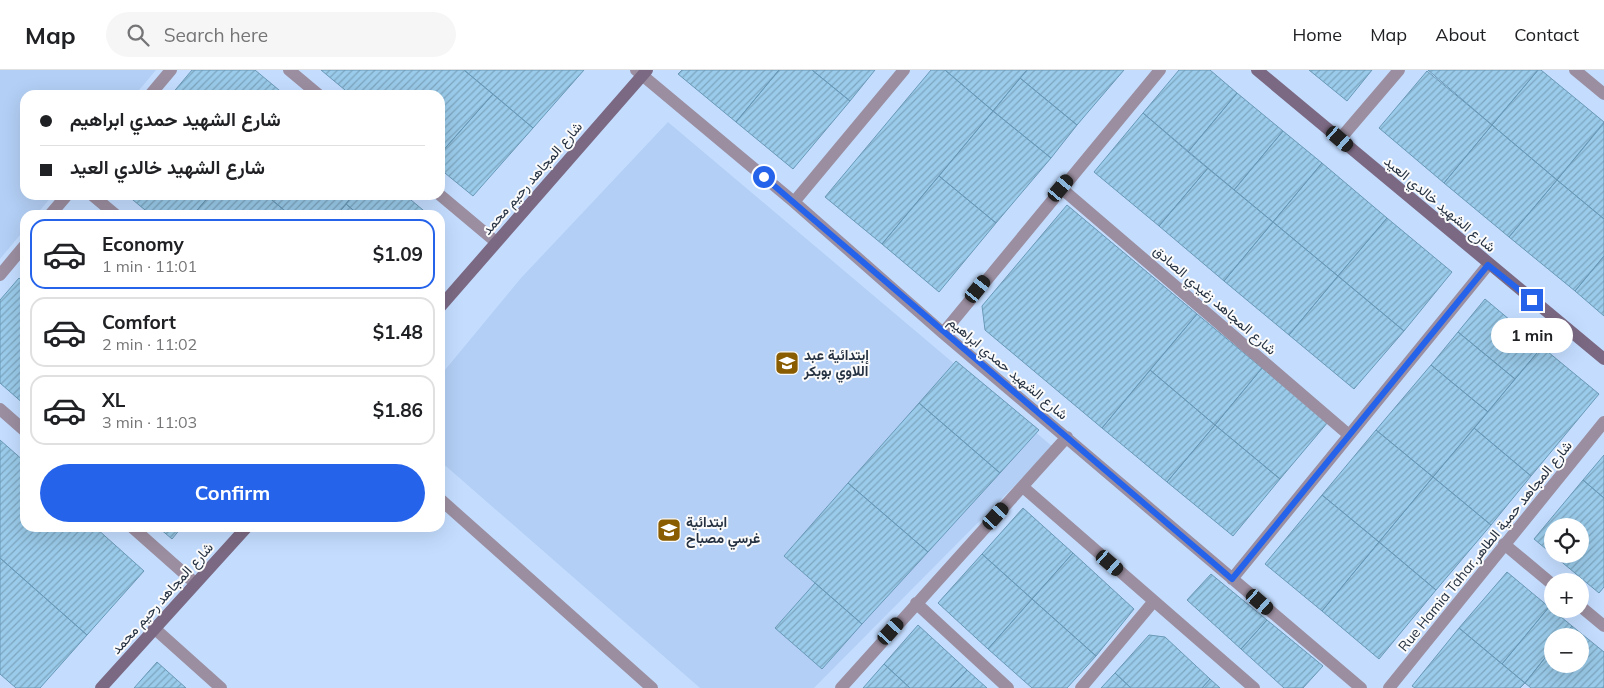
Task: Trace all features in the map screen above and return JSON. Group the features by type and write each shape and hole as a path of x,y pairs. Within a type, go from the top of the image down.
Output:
{"street":[{"path":"154,90 171,70"},
{"path":"289,70 313,90"},
{"path":"794,202 904,70"},
{"path":"942,332 1160,70"},
{"name":"شارع الشهيد خالدي العيد","path":"1257,70 1488,265 1604,359"},
{"path":"1340,139 1399,70"},
{"path":"1575,70 1604,94"},
{"name":"شارع الشهيد حمدي ابراهيم","path":"642,72 942,332 1362,688"},
{"name":"شارع المجاهد رحيم محمد","path":"445,301 642,72"},
{"name":"شارع المجاهد زغيدي الصادق","path":"1061,188 1349,435"},
{"path":"445,199 496,242"},
{"path":"54,210 63,200"},
{"path":"98,200 110,210"},
{"path":"0,274 20,251"},
{"path":"1232,579 1488,265"},
{"path":"0,409 20,427"},
{"name":"Rue Hamia Tahar,شارع المجاهد حمية الطاهر","path":"1389,688 1604,422"},
{"path":"841,688 1067,437"},
{"path":"1023,487 1254,688"},
{"path":"445,503 652,688"},
{"path":"137,532 195,584"},
{"name":"شارع المجاهد رحيم محمد","path":"101,688 242,532"},
{"path":"1504,544 1544,577"},
{"path":"1081,688 1154,601"},
{"path":"916,603 1008,688"},
{"path":"1589,614 1604,626"},
{"path":"154,628 222,688"}],"shaded area":[{"path":"0,70 156,70 139,90 20,90 20,200 49,200 40,210 20,210 20,235 0,259"},
{"path":"668,122 1053,447 814,688 700,688 445,465 445,370 521,278"}],"building":[{"path":"192,70 255,70 279,90 175,90"},
{"path":"321,70 464,70 493,94 445,148 445,90 345,90"},
{"path":"464,70 584,70 533,128"},
{"path":"682,70 779,70 736,122 678,74"},
{"path":"779,70 812,70 850,101 793,169 736,122"},
{"path":"812,70 875,70 850,101"},
{"path":"931,70 945,70 993,111 882,244 825,197"},
{"path":"945,70 1027,70 993,111"},
{"path":"1027,70 1124,70 1077,125 1020,78"},
{"path":"1179,70 1210,70 1237,93 1188,152 1143,113"},
{"path":"1309,70 1372,70 1347,101"},
{"path":"1428,70 1538,70 1492,125"},
{"path":"1538,70 1541,70 1604,122 1557,180 1492,125"},
{"path":"1427,71 1492,125 1444,183 1379,128"},
{"path":"1020,78 1077,125 1051,158 993,111"},
{"path":"1237,93 1283,131 1234,190 1188,152"},
{"path":"493,94 533,128 473,196 445,173 445,148"},
{"path":"993,111 1051,158 996,223 939,176"},
{"path":"1143,113 1208,168 1159,226 1094,172"},
{"path":"1604,123 1604,219 1557,180"},
{"path":"1492,125 1557,180 1509,237 1444,183"},
{"path":"1283,131 1322,163 1273,222 1234,190"},
{"path":"1322,163 1387,218 1338,276 1273,222"},
{"path":"1208,168 1273,222 1224,281 1159,226"},
{"path":"939,176 996,223 939,292 882,244"},
{"path":"1557,180 1604,219 1604,256 1575,291 1509,237"},
{"path":"133,200 206,200 197,210 145,210"},
{"path":"206,200 272,200 284,210 197,210"},
{"path":"272,200 349,200 341,210 284,210"},
{"path":"349,200 411,200 423,210 353,210 346,204"},
{"path":"346,204 353,210 341,210"},
{"path":"1067,205 1197,314 1102,428 985,330 982,306"},
{"path":"1387,218 1452,272 1404,331 1338,276"},
{"path":"1273,222 1338,276 1289,335 1224,281"},
{"path":"1604,256 1604,316 1575,291"},
{"path":"1338,276 1404,331 1354,389 1289,335"},
{"path":"20,279 20,401 0,383 0,300"},
{"path":"1485,299 1542,347 1515,379 1458,332"},
{"path":"1197,314 1262,368 1215,425 1150,370"},
{"path":"1458,332 1515,379 1488,412 1431,365"},
{"path":"1542,347 1599,394 1531,476 1474,428"},
{"path":"956,361 1039,430 1000,473 919,403"},
{"path":"1431,365 1488,412 1433,477 1376,430"},
{"path":"1262,368 1328,422 1280,479 1215,425"},
{"path":"1150,370 1215,425 1167,482 1102,428"},
{"path":"919,403 1000,473 928,552 848,483"},
{"path":"1215,425 1280,479 1233,536 1167,482"},
{"path":"1474,428 1531,476 1491,525 1433,477"},
{"path":"1376,430 1433,477 1379,542 1322,495"},
{"path":"0,440 20,458 20,532 100,532 144,571 87,635 0,558"},
{"path":"1604,455 1604,498 1583,480"},
{"path":"1433,477 1491,525 1436,590 1379,542"},
{"path":"1583,480 1604,498 1604,587 1599,593 1589,585 1589,573 1575,573 1563,563 1589,563 1589,518 1551,518"},
{"path":"848,483 928,552 862,624 784,556"},
{"path":"1322,495 1379,542 1322,611 1265,564"},
{"path":"1023,508 1073,553 1032,599 982,554"},
{"path":"1544,527 1544,547 1534,539"},
{"path":"164,532 178,532 172,539"},
{"path":"1379,542 1436,590 1379,659 1322,611"},
{"path":"1073,553 1134,609 1096,656 1032,599"},
{"path":"982,554 1032,599 988,649 938,603"},
{"path":"0,558 87,635 40,688 16,688 0,674"},
{"path":"1507,572 1544,603 1544,613 1502,664 1459,628"},
{"path":"1211,574 1267,620 1241,649 1187,600"},
{"path":"815,583 862,624 822,669 775,628"},
{"path":"1032,599 1096,656 1067,688 1032,688 988,649"},
{"path":"1544,613 1544,618 1562,618 1572,626 1570,628 1544,628 1544,659 1525,683 1502,664"},
{"path":"1267,620 1323,666 1303,688 1284,688 1241,649"},
{"path":"918,625 967,670 950,688 910,688 884,664"},
{"path":"1459,628 1525,683 1520,688 1415,688 1412,686"},
{"path":"1149,635 1165,637 1210,679 1202,688 1131,688 1115,673"},
{"path":"1589,640 1604,652 1604,688 1531,688 1525,683 1544,659 1544,673 1589,673"},
{"path":"157,662 186,688 134,688"},
{"path":"884,664 910,688 863,688"},
{"path":"967,670 987,688 950,688"},
{"path":"1115,673 1131,688 1101,688"},
{"path":"1210,679 1220,688 1202,688"}],"place":[{"name":"إبتدائية عبد اللاوي بوبكر","path":"787,363"},
{"name":"ابتدائية غرسي مصباح","path":"669,530"}],"route":[{"path":"764,177 942,332 1232,579 1488,265 1532,300"}]}
